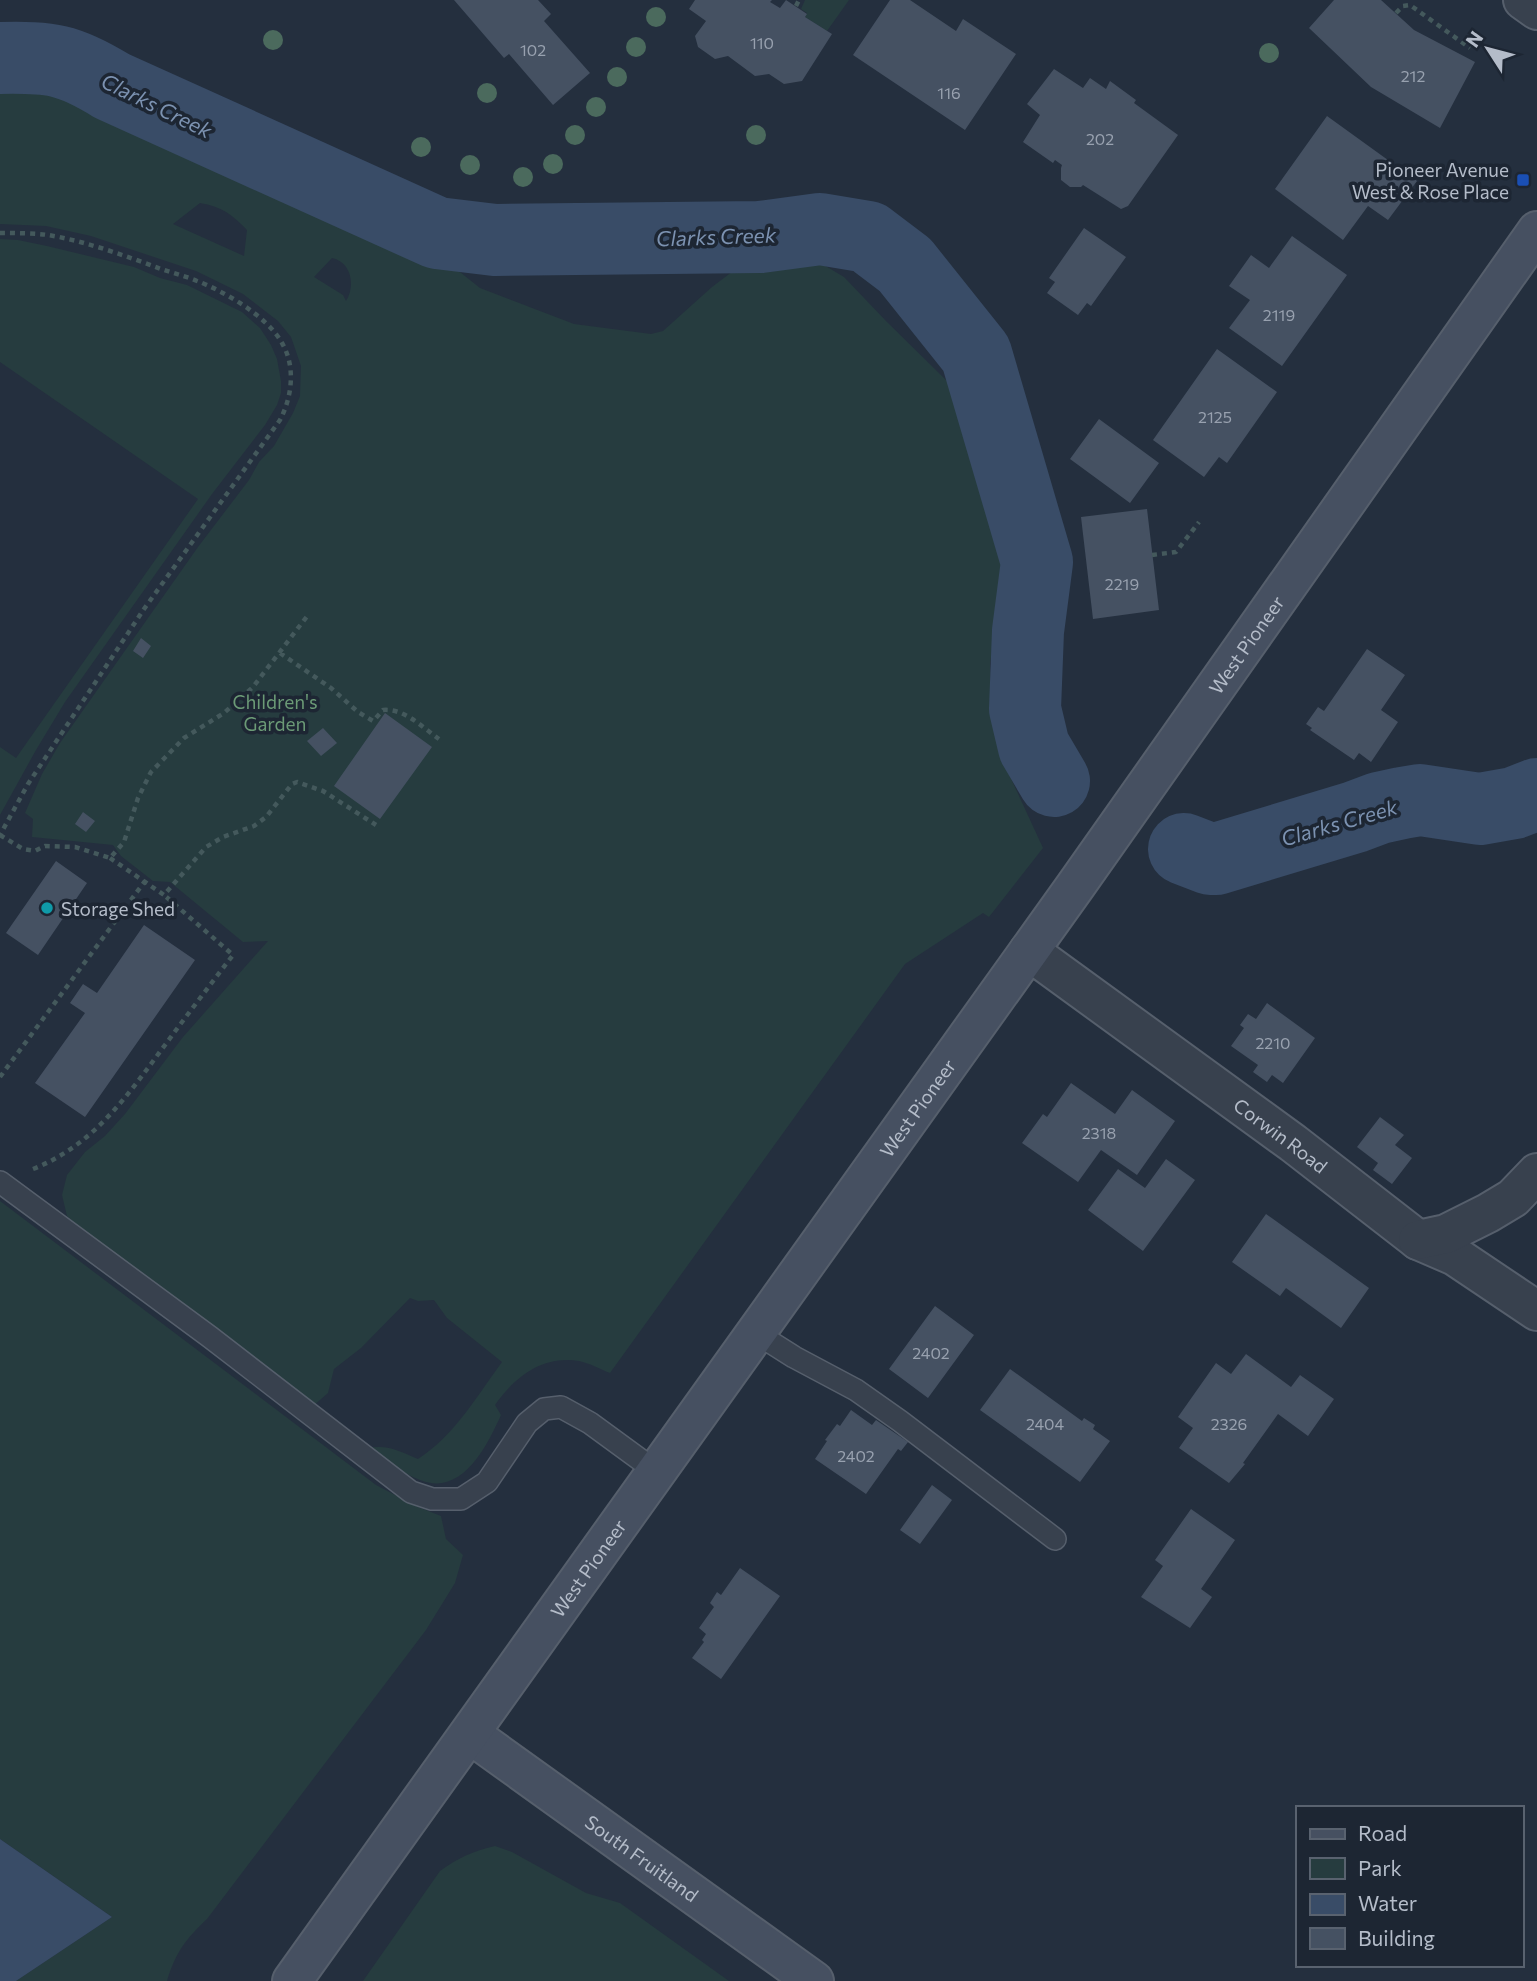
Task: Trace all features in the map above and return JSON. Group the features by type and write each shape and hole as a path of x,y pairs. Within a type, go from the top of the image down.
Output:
{"main road":[{"name":"West Pioneer","path":"292,1981 1074,888 1537,231"},
{"name":"South Fruitland","path":"470,1734 814,1981"}],"street":[{"path":"1523,0 1537,10"},
{"name":"Corwin Road","path":"1029,951 1293,1143 1418,1240 1455,1256 1537,1311"},
{"path":"1418,1240 1446,1234 1488,1213 1513,1198 1537,1173"}],"lane":[{"path":"0,1182 210,1337 411,1492 432,1499 461,1499 487,1482 527,1423 544,1409 561,1407 590,1423 657,1472"},
{"path":"756,1333 856,1390 901,1421 1055,1539"}],"path":[{"path":"796,6 799,0"},
{"path":"1396,13 1403,6 1410,5 1470,48"},
{"path":"0,233 48,235 111,251 200,282 244,306 272,330 283,344 291,377 289,398 280,420 144,609 28,783 0,835 23,849 35,851 45,846 75,847 110,858 164,895 233,955 124,1100 102,1123 80,1144 54,1161 0,1182"},
{"path":"1152,555 1176,552 1199,523"},
{"path":"110,858 124,842 138,798 151,772 184,738 234,706 261,679 307,615"},
{"path":"280,653 331,688 358,712 373,720 383,710 402,712 439,739"},
{"path":"164,895 206,847 266,817 297,782 338,799 376,825"},
{"path":"0,1077 145,881"}],"green space":[{"path":"805,0 849,0 827,31 805,17 807,13 801,9"},
{"name":"Children's Garden","path":"0,87 62,91 431,249 480,288 574,324 651,334 663,331 712,287 749,259 778,253 812,258 844,277 946,380 977,418 984,466 1001,525 1005,573 990,663 992,708 1001,757 1043,848 989,917 983,913 905,964 610,1373 583,1362 566,1360 553,1361 531,1370 511,1385 495,1405 501,1415 480,1454 471,1466 448,1481 435,1483 420,1480 400,1470 369,1448 388,1448 418,1459 454,1427 502,1362 447,1318 434,1300 418,1301 410,1298 361,1348 334,1369 328,1393 313,1406 67,1216 62,1195 67,1175 85,1152 105,1136 125,1114 183,1037 268,941 243,942 170,882 153,881 121,856 113,845 32,837 33,819 25,813 42,774 60,743 198,547 249,480 259,462 274,446 300,396 301,366 291,337 278,321 243,294 196,271 91,236 46,226 0,224","holes":["200,203 226,212 247,230 244,256 173,224","332,258 344,264 350,275 351,288 346,301 343,295 314,277"]},
{"path":"0,239 47,246 134,267 187,285 242,312 260,328 271,345 277,359 281,393 265,425 212,494 65,702 0,815 0,747 16,758 198,499 0,362"},
{"path":"0,1201 376,1485 441,1516 446,1539 463,1555 455,1583 426,1630 207,1919 187,1940 167,1981 16,1981 112,1917 0,1839"},
{"path":"495,1846 512,1852 586,1893 620,1903 729,1981 363,1981 440,1871 466,1856"}],"water":[{"path":"0,1839 112,1917 16,1981 0,1981"}],"building":[{"path":"454,0 538,0 551,14 544,21 590,73 553,105 509,54 504,58"},
{"path":"695,0 772,0 770,2 780,8 786,0 807,14 805,17 832,34 802,81 784,84 769,74 755,76 728,56 715,59 698,47 695,36 706,21 689,9"},
{"path":"890,0 910,0 956,31 963,19 1016,54 965,130 853,55"},
{"path":"1334,0 1381,0 1414,30 1475,62 1440,128 1371,87 1309,28"},
{"path":"1054,69 1083,88 1090,78 1106,89 1110,81 1136,100 1134,103 1178,135 1128,206 1121,209 1083,185 1070,187 1061,180 1062,165 1055,160 1053,163 1023,142 1040,115 1027,104"},
{"path":"1327,116 1417,181 1388,220 1368,206 1343,240 1275,189"},
{"path":"1084,228 1126,257 1091,306 1087,303 1078,315 1047,293 1055,282 1049,278"},
{"path":"1292,236 1347,275 1282,366 1229,328 1250,300 1229,286 1251,255 1269,268"},
{"path":"1217,349 1277,392 1227,463 1219,457 1204,477 1153,440"},
{"path":"1099,419 1159,463 1130,503 1070,459"},
{"path":"1147,509 1159,610 1093,619 1081,517"},
{"path":"141,638 151,646 143,658 133,651"},
{"path":"1367,649 1405,675 1381,710 1398,722 1371,762 1359,753 1354,760 1310,730 1312,728 1306,724 1318,707 1324,711"},
{"path":"385,713 432,747 380,819 334,786"},
{"path":"323,728 337,743 321,756 307,741"},
{"path":"83,812 95,821 86,832 75,824"},
{"name":"Storage Shed","path":"56,861 87,883 38,955 6,933"},
{"path":"144,925 195,960 85,1117 35,1083 85,1013 70,1003 83,984 97,993"},
{"path":"1267,1003 1315,1038 1283,1083 1272,1075 1267,1082 1253,1072 1258,1065 1231,1046 1244,1028 1240,1025 1248,1014 1256,1019"},
{"path":"1071,1083 1115,1114 1132,1090 1175,1121 1137,1175 1101,1150 1078,1182 1022,1143 1043,1114 1047,1117"},
{"path":"1380,1117 1404,1135 1395,1145 1412,1158 1392,1184 1373,1170 1378,1163 1357,1147"},
{"path":"1166,1159 1195,1180 1143,1251 1088,1210 1118,1169 1145,1188"},
{"path":"1266,1214 1369,1288 1341,1328 1286,1288 1280,1296 1232,1262"},
{"path":"935,1306 974,1335 928,1398 889,1369"},
{"path":"1246,1354 1291,1387 1300,1375 1334,1399 1308,1436 1278,1414 1229,1483 1179,1448 1193,1428 1178,1417 1216,1363 1231,1374"},
{"path":"1010,1369 1082,1421 1084,1418 1095,1425 1093,1429 1110,1441 1080,1482 980,1410"},
{"path":"851,1410 872,1425 876,1420 908,1442 901,1451 898,1449 866,1494 815,1459 827,1441 825,1440 837,1424 840,1426"},
{"path":"932,1485 952,1500 920,1544 900,1530"},
{"path":"1191,1509 1235,1540 1201,1589 1212,1597 1190,1628 1141,1597 1163,1566 1155,1560"},
{"path":"740,1568 780,1596 721,1679 692,1658 704,1642 702,1640 706,1634 699,1628 714,1607 710,1603 717,1592 721,1595"}],"waterway":[{"name":"Clarks Creek","path":"0,58 46,59 71,65 437,233 495,240 760,237 820,229 868,237 905,265 976,354 1037,562 1028,631 1025,709 1034,747 1054,781"},
{"name":"Clarks Creek","path":"1184,849 1216,859 1402,803 1420,800 1480,809 1514,803 1537,794"}],"place":[{"name":"Pioneer Avenue West & Rose Place","path":"1523,180"},
{"name":"Storage Shed","path":"47,908"}]}
